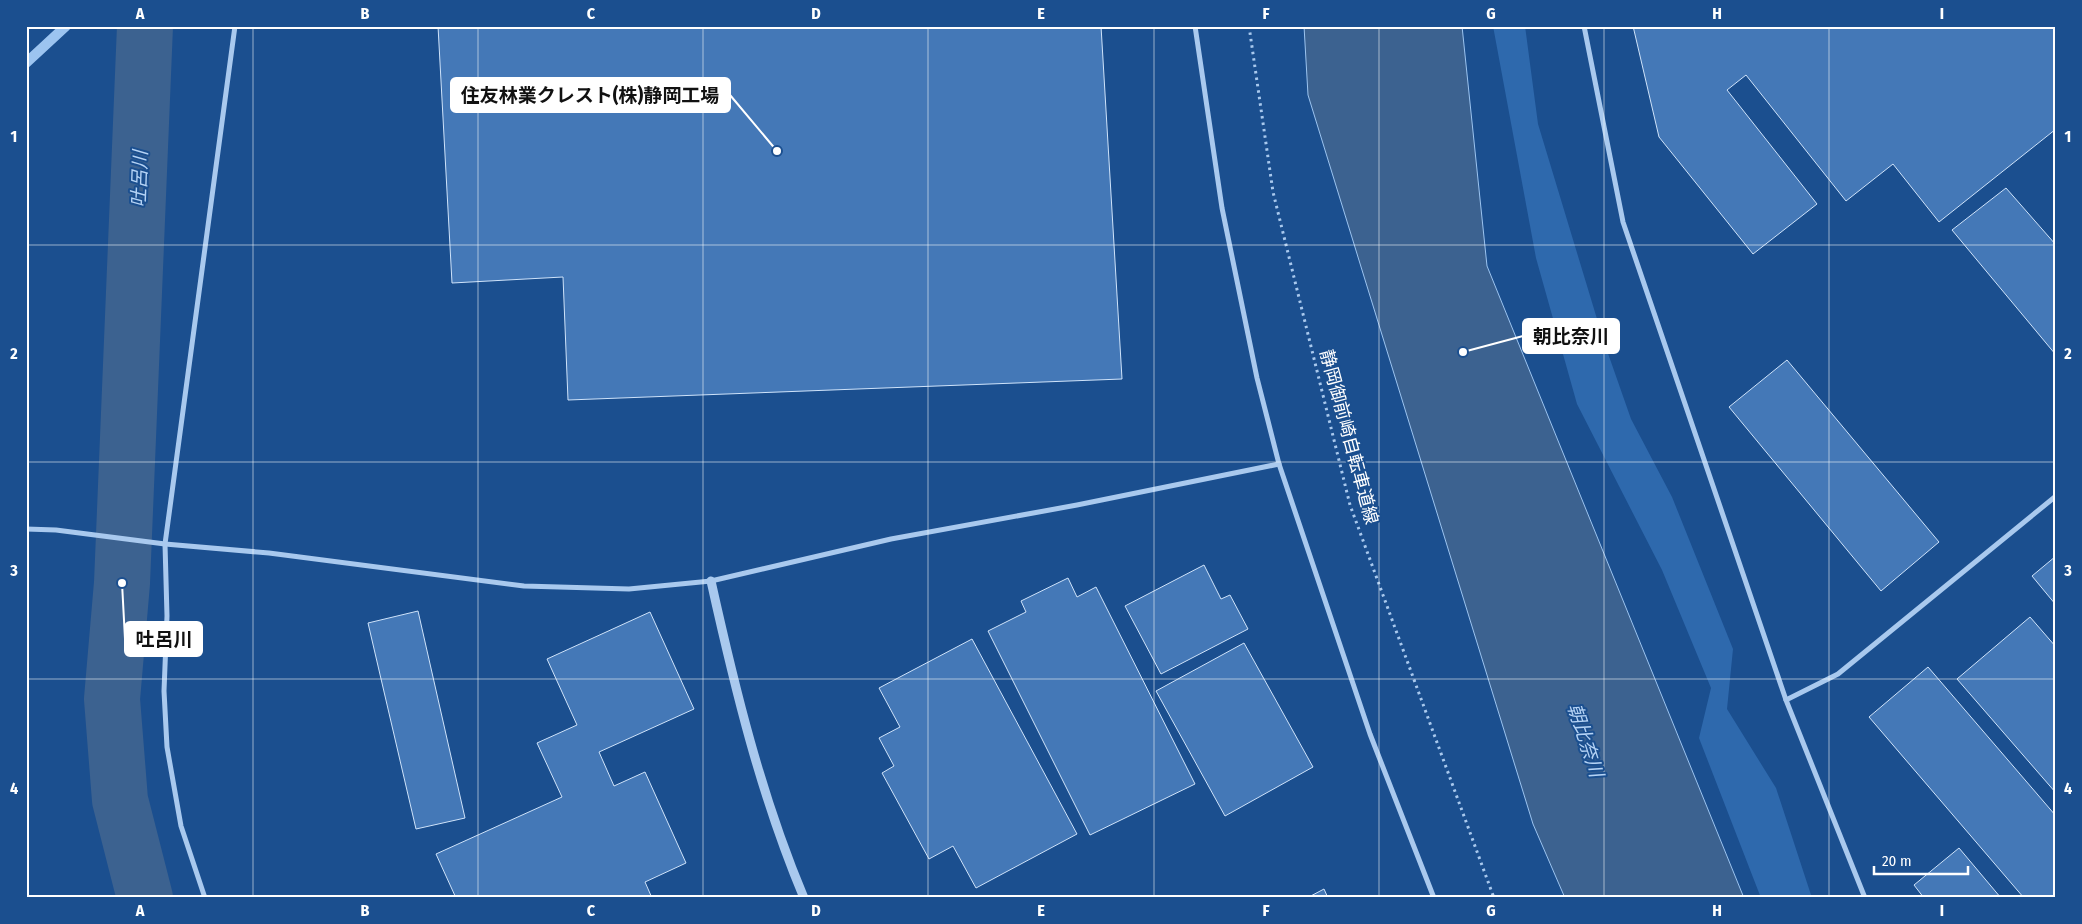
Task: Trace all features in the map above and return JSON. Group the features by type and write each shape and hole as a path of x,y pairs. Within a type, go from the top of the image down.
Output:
{"street":[{"path":"205,898 181,826 167,747 164,691 167,616 165,544 235,26"},
{"path":"1195,26 1222,208 1257,378 1279,464 1370,734 1434,898"},
{"path":"1584,26 1623,222 1786,700 1865,898"},
{"path":"26,528 165,544 269,553 524,586 628,589 711,581 890,539 1077,505 1279,464"},
{"path":"1786,700 1838,674 2056,496"},
{"path":"711,581 733,680 757,769 804,898"}],"path":[{"name":"静岡御前崎自転車道線","path":"1250,26 1273,192 1350,505 1494,898"}],"shaded area":[{"path":"1493,26 1525,26 1538,124 1604,342 1631,419 1672,497 1733,649 1727,709 1776,788 1812,898 1761,898 1699,738 1711,688 1662,570 1577,404 1536,258"}],"water":[{"path":"1304,26 1462,26 1487,266 1744,898 1565,898 1533,824 1308,95"}],"building":[{"path":"438,26 1101,26 1122,379 568,400 563,277 452,283"},
{"path":"1633,26 2056,26 2056,129 1939,222 1893,164 1846,201 1746,75 1727,90 1817,204 1753,254 1659,137"},
{"path":"2006,188 2056,245 2056,355 1952,230"},
{"path":"1787,360 1939,542 1881,591 1729,407"},
{"path":"2056,556 2056,605 2032,576"},
{"path":"1204,565 1221,599 1230,595 1248,629 1161,674 1125,606"},
{"path":"1068,578 1077,597 1096,587 1195,784 1090,835 988,631 1026,612 1021,601"},
{"path":"418,611 465,818 416,829 368,623"},
{"path":"650,612 694,709 599,752 614,786 645,772 686,863 645,882 652,898 456,898 436,854 562,797 537,743 577,725 547,659"},
{"path":"2030,617 2056,647 2056,793 1957,679"},
{"path":"972,639 1077,834 976,888 953,846 929,859 882,773 894,766 879,738 900,727 879,688"},
{"path":"1244,643 1313,767 1225,816 1156,691"},
{"path":"1928,667 2056,816 2056,898 2024,898 1869,717"},
{"path":"1959,848 2001,898 1924,898 1914,885"},
{"path":"1324,889 1328,898 1307,898"}],"waterway":[{"path":"26,63 66,26"},
{"name":"吐呂川","path":"145,26 122,583 112,699 120,800 145,898"}],"place":[{"name":"住友林業クレスト(株)静岡工場","path":"777,151"},
{"name":"朝比奈川","path":"1463,352"},
{"name":"吐呂川","path":"122,583"}]}
